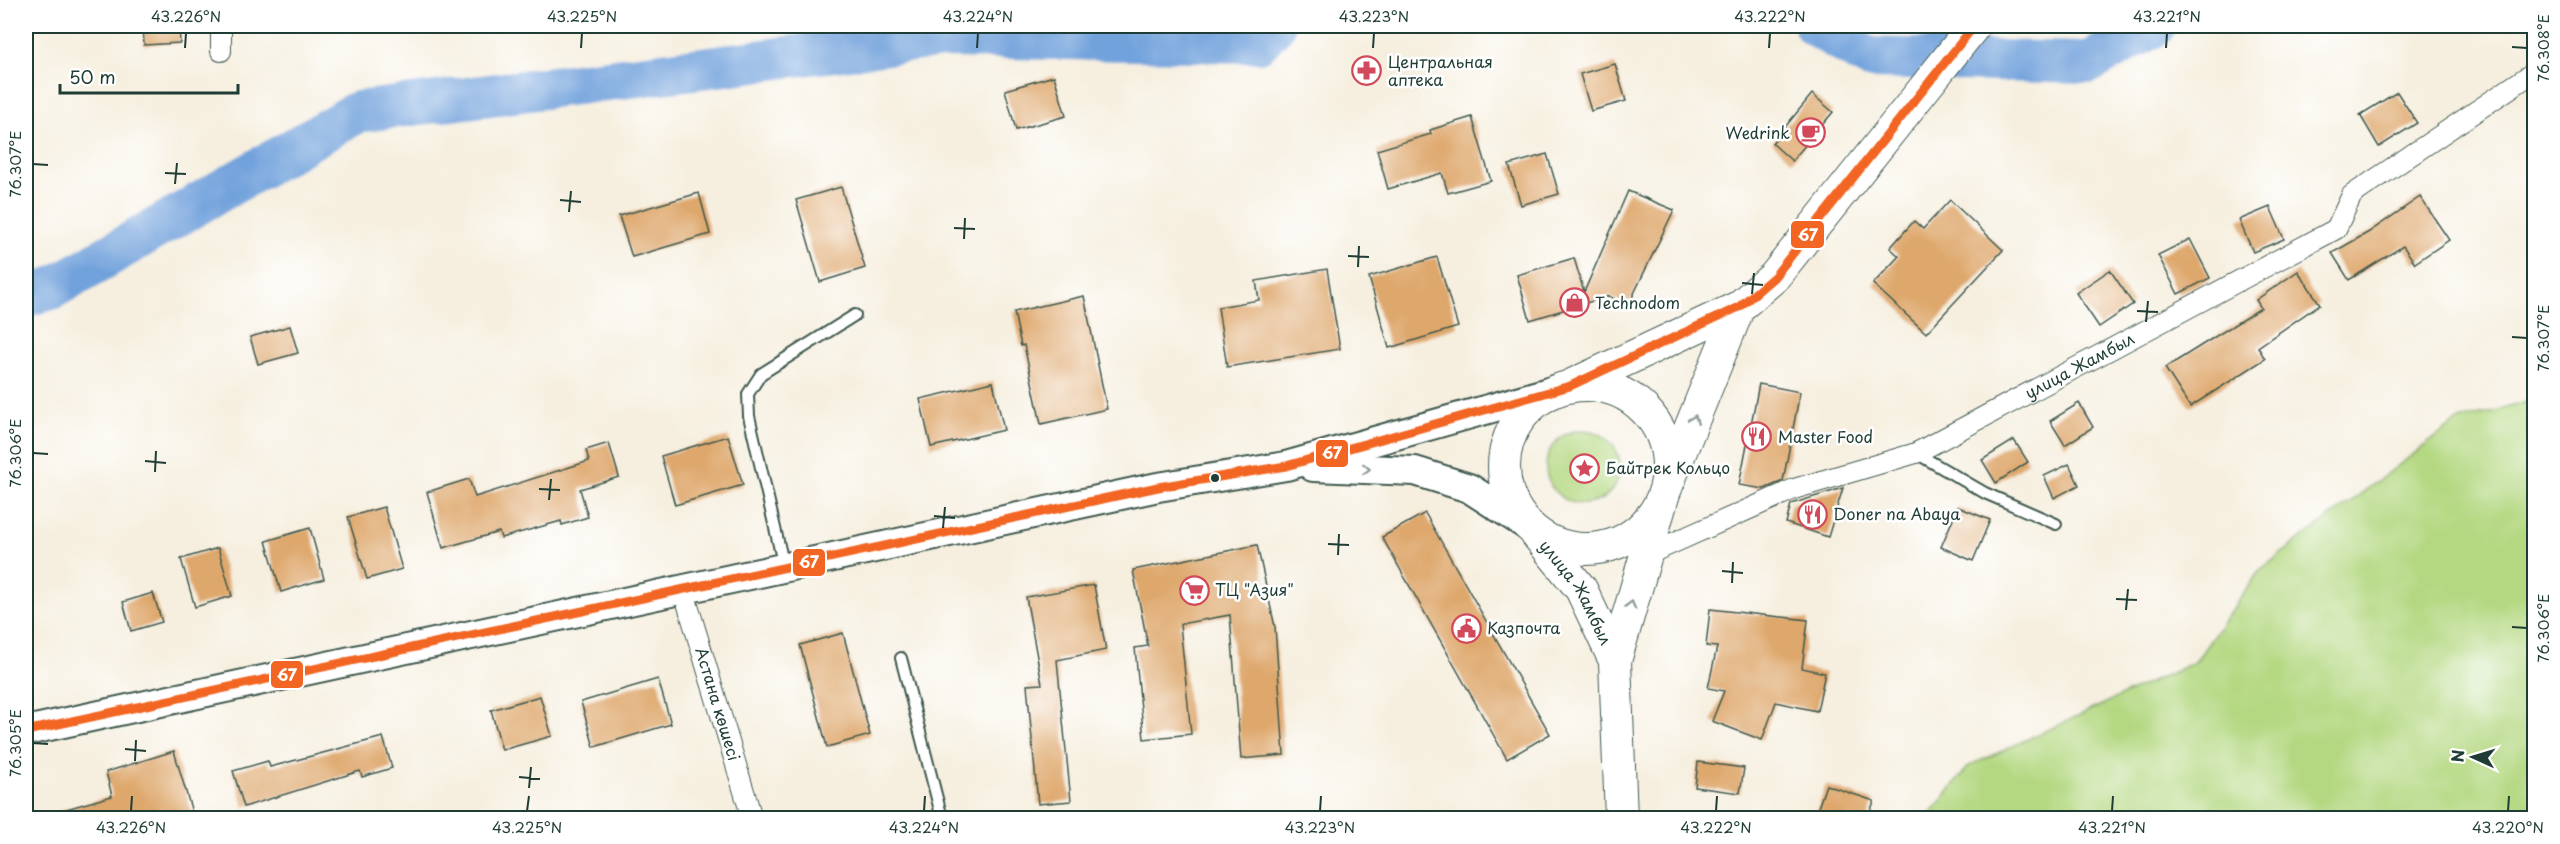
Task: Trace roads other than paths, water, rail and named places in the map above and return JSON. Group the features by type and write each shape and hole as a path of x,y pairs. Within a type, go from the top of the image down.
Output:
{"main road":[{"path":"1531,528 1515,508 1506,484 1504,458 1511,433 1526,411 1546,395 1570,386 1738,307 1774,277 1970,32"},
{"name":"улица Жамбыл","path":"1621,819 1615,661 1664,493 1738,307"},
{"path":"26,731 1158,487 1287,466 1570,386 1594,385 1618,391 1639,404 1650,416 1665,445 1668,469 1664,493 1651,517 1631,536 1607,547 1580,549 1554,543 1469,488 1415,471 1287,466"},
{"name":"улица Жамбыл","path":"1531,528 1581,589 1615,661"}],"street":[{"path":"221,26 221,51"},
{"name":"улица Жамбыл","path":"1644,556 1794,489 1916,453 2336,229 2352,195 2535,72"},
{"name":"Астана көшесі","path":"683,589 752,819"}],"lane":[{"path":"784,567 749,416 748,394 761,374 855,315"},
{"path":"1916,453 1985,493 2056,524"},
{"path":"902,658 942,819"}],"waterway":[{"path":"26,296 51,289 357,112 944,37 1259,42 1274,26"},
{"path":"1815,26 1869,58 2088,63 2155,26"}],"place":[{"name":"Центральная аптека","path":"1367,71"},
{"name":"Wedrink","path":"1811,133"},
{"name":"Technodom","path":"1574,303"},
{"name":"Master Food","path":"1757,437"},
{"name":"Байтрек Кольцо","path":"1585,468"},
{"name":"Doner na Abaya","path":"1812,514"},
{"name":"ТЦ \"Азия\"","path":"1194,590"},
{"name":"Казпочта","path":"1466,628"}]}
